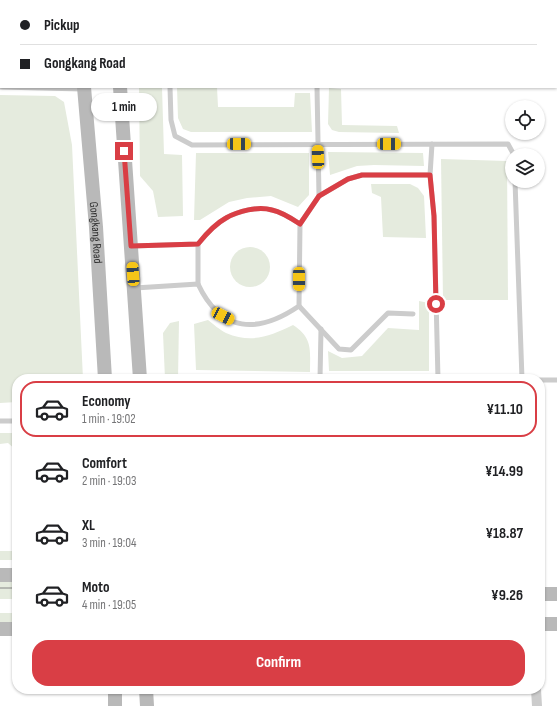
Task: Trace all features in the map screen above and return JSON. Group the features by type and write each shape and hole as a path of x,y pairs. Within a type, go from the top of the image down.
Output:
{"main road":[{"name":"Gongkang Road","path":"84,88 96,227 105,374"},
{"path":"120,88 140,374"},
{"path":"0,576 12,575"},
{"path":"545,594 557,594"},
{"path":"545,624 557,624"},
{"path":"0,629 12,629"},
{"path":"115,694 115,706"},
{"path":"146,694 147,706"}],"street":[{"path":"536,694 536,706"}],"lane":[{"path":"170,88 171,120 175,136 192,145 508,144 510,148"},
{"path":"316,88 319,196"},
{"path":"432,144 430,175 434,216 438,374"},
{"path":"413,314 388,313 352,350 339,349 299,306 300,224 319,196 348,179 362,175 430,175"},
{"path":"515,188 522,374"},
{"path":"299,306 284,316 269,322 238,324 223,316 212,307 198,284 198,244 225,218 241,211 271,209 288,216 300,224"},
{"path":"131,246 198,244"},
{"path":"134,288 198,284"},
{"path":"320,374 321,329"},
{"path":"545,380 557,380"},
{"path":"0,421 12,421"}],"shaded area":[{"path":"139,88 162,88 164,154 182,155 183,216 158,217 153,191 140,176"},
{"path":"177,88 217,88 218,107 294,107 295,93 310,93 312,132 191,132 183,129 178,118"},
{"path":"329,88 341,89 342,125 397,126 399,133 339,132 332,130 328,124"},
{"path":"0,95 55,96 64,102 72,145 83,374 12,374 12,402 0,403"},
{"path":"328,152 423,153 424,166 357,166 330,175"},
{"path":"196,153 309,153 309,195 298,207 271,196 247,198 229,202 200,220 194,220"},
{"path":"441,159 505,161 505,188 507,188 508,300 443,300"},
{"path":"371,184 410,184 418,188 424,196 426,238 383,237 381,197 372,193"},
{"path":"246,247 254,247 261,250 267,256 270,267 267,278 261,284 254,287 246,287 239,284 233,278 230,271 230,263 233,256 239,250"},
{"path":"419,301 429,303 429,371 329,371 328,351 342,358 362,356 388,328 419,330"},
{"path":"208,320 226,333 244,338 269,335 293,325 304,335 309,345 310,372 196,370 194,324"},
{"path":"179,321 178,374 165,374 163,333 170,323"},
{"path":"0,433 12,433 12,447 8,443 0,444"},
{"path":"0,551 12,551 12,560 0,560"},
{"path":"0,581 12,581 12,599 0,599"},
{"path":"0,613 12,613 12,623 0,623"}],"tram line":[{"path":"0,588 12,588"}],"route":[{"path":"124,151 131,246 198,244 225,218 241,211 256,209 271,209 288,216 300,224 319,196 348,179 362,175 430,175 434,216 436,304"}]}
